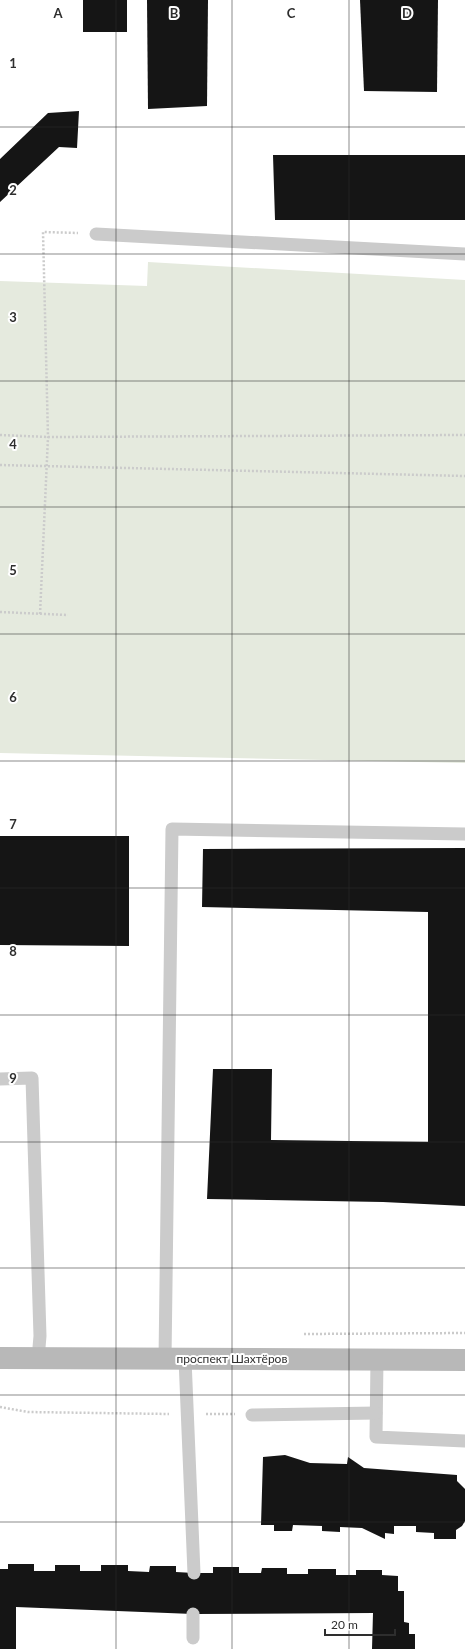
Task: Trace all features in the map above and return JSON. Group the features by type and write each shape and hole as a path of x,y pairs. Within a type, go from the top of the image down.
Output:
{"street":[{"name":"проспект Шахтёров","path":"0,1358 465,1360"}],"lane":[{"path":"96,234 465,254"},
{"path":"194,1573 186,1414 175,1359 172,829 465,834"},
{"path":"0,1079 32,1078 40,1336 38,1358"},
{"path":"377,1359 376,1437 465,1441"},
{"path":"252,1415 376,1413"},
{"path":"193,1614 193,1638"}],"path":[{"path":"40,614 48,437 42,232 96,234"},
{"path":"0,435 48,437 465,435"},
{"path":"0,465 465,476"},
{"path":"0,612 68,615"},
{"path":"0,1407 28,1412 252,1415"}],"shaded area":[{"path":"148,262 465,280 465,763 0,753 0,281 147,286"}],"building":[{"path":"83,0 127,0 127,32 83,32"},
{"path":"147,0 208,0 207,106 148,109"},
{"path":"360,0 438,0 437,92 364,91"},
{"path":"79,111 77,148 59,147 0,202 0,159 48,113"},
{"path":"273,155 465,155 465,220 275,220"},
{"path":"0,836 129,836 129,946 0,945"},
{"path":"465,848 465,1206 383,1202 207,1199 213,1069 272,1069 271,1140 428,1142 428,912 202,907 203,849"},
{"path":"285,1455 310,1463 347,1464 348,1457 364,1468 457,1475 457,1481 465,1489 465,1521 462,1526 456,1530 456,1539 434,1539 434,1533 416,1532 416,1526 394,1526 394,1534 385,1533 385,1539 362,1528 340,1527 340,1532 322,1531 322,1526 293,1525 292,1531 274,1531 274,1525 261,1525 263,1457"},
{"path":"8,1564 34,1564 34,1571 55,1571 55,1565 80,1565 80,1571 101,1571 101,1565 128,1565 128,1571 149,1572 150,1566 176,1566 176,1572 194,1573 213,1573 213,1567 239,1567 239,1573 261,1573 262,1568 287,1568 287,1574 308,1574 308,1569 336,1569 336,1575 356,1575 356,1570 382,1570 382,1575 398,1576 398,1591 404,1591 404,1622 409,1623 409,1634 415,1634 415,1649 372,1649 373,1613 193,1614 16,1607 16,1649 0,1649 0,1569 8,1569"}]}
